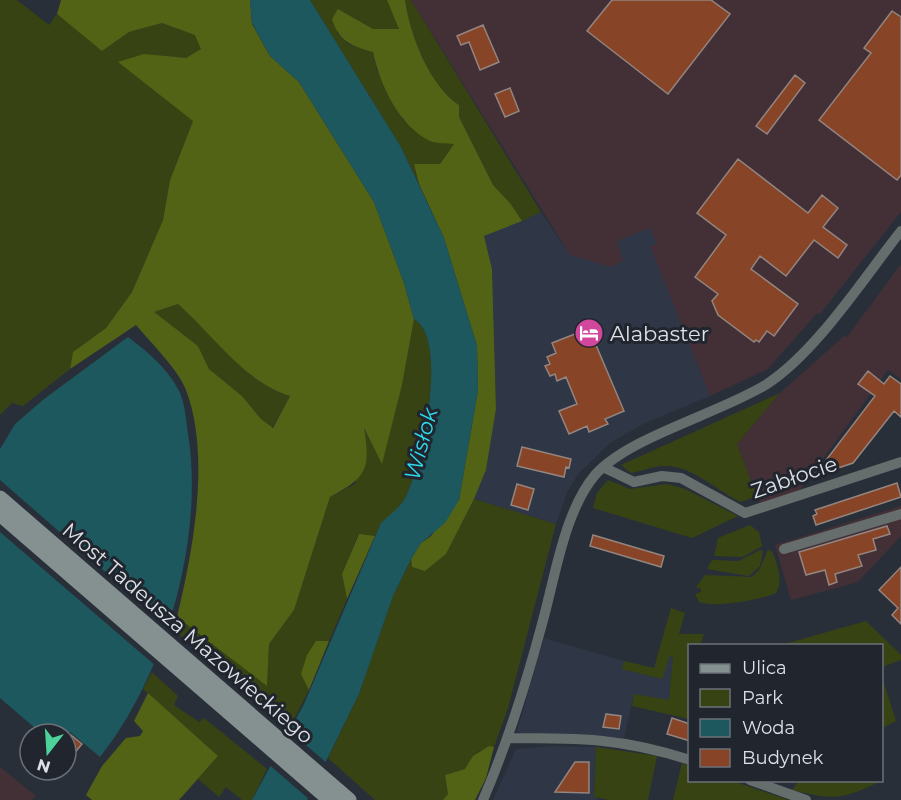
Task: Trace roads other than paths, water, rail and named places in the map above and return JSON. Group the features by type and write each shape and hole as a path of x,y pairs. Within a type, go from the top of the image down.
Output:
{"main road":[{"name":"Most Tadeusza Mazowieckiego","path":"0,498 349,800"},
{"name":"Most Tadeusza Mazowieckiego","path":"0,514 330,800"}],"street":[{"path":"483,800 509,738 574,512 589,484 603,467 622,454 662,433 753,392 785,370 813,342 901,231"},
{"name":"Zabłocie","path":"603,467 634,482 662,476 681,478 745,513 901,462"},
{"path":"784,549 901,514"},
{"path":"509,738 623,741 688,759"},
{"path":"756,782 806,800"}],"water":[{"path":"250,0 310,0 401,147 444,238 477,346 478,390 459,500 445,523 421,543 411,559 393,596 359,694 307,800 252,800 304,704 381,523 402,503 411,485 429,406 430,352 425,331 414,319 404,283 374,202 299,82 270,56 252,23"},
{"path":"128,337 149,354 173,381 182,399 187,423 192,474 191,517 185,560 175,604 144,687 123,724 100,757 78,739 78,722 28,722 0,698 0,449 15,424 44,399"}],"place":[{"name":"Alabaster","path":"589,333"}],"water label":[{"name":"Wisłok","path":"421,444"}]}
